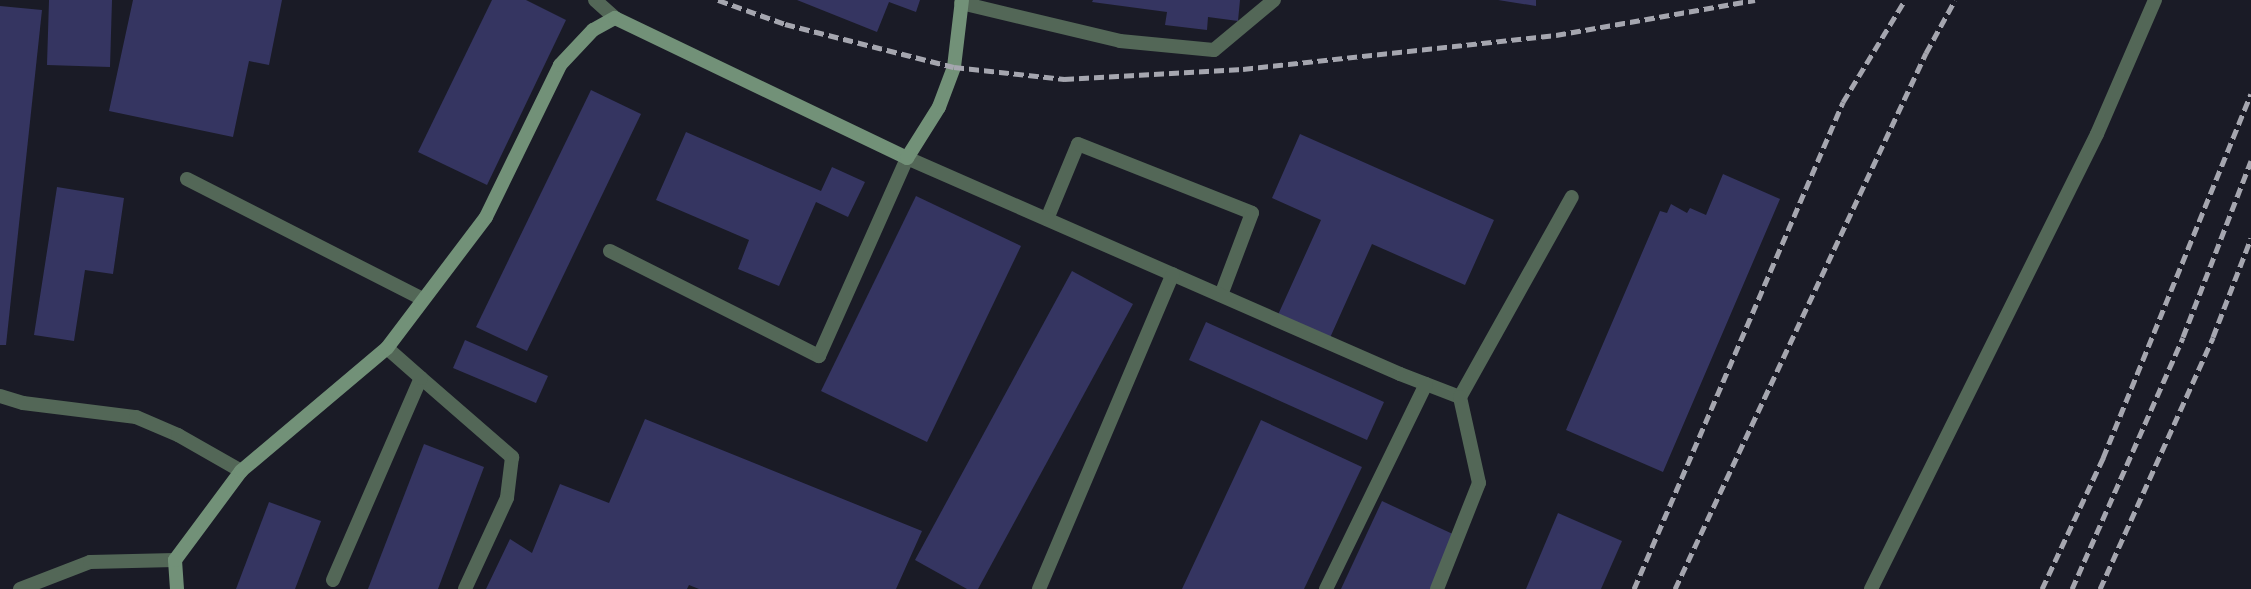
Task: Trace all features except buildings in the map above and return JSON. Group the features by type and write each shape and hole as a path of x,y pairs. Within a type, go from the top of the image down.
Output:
{"street":[{"path":"177,589 175,560 241,471 387,348 486,217 560,65 593,30 615,18 907,158 939,107 954,67 962,2"}],"lane":[{"path":"595,0 615,18"},
{"path":"962,2 1120,41 1214,50 1274,0"},
{"path":"1871,589 2096,134 2155,0"},
{"path":"1047,219 1078,144 1252,213 1221,295"},
{"path":"610,251 819,356 907,158 1460,397"},
{"path":"187,179 423,299"},
{"path":"1437,589 1479,483 1460,397 1572,197"},
{"path":"1039,589 1173,274"},
{"path":"387,348 512,457 507,498 466,589"},
{"path":"333,580 421,378"},
{"path":"1326,589 1426,384"},
{"path":"0,396 23,403 136,417 178,435 241,471"},
{"path":"20,589 90,562 175,560"}],"railway":[{"path":"718,0 785,24 954,67 1064,79 1243,69 1556,35 1755,0"},
{"path":"1634,589 1843,102 1905,0"},
{"path":"1675,589 1926,53 1955,0"},
{"path":"2042,589 2103,458 2251,94"},
{"path":"2072,589 2183,337 2251,161"},
{"path":"2100,589 2213,337 2251,238"}]}
